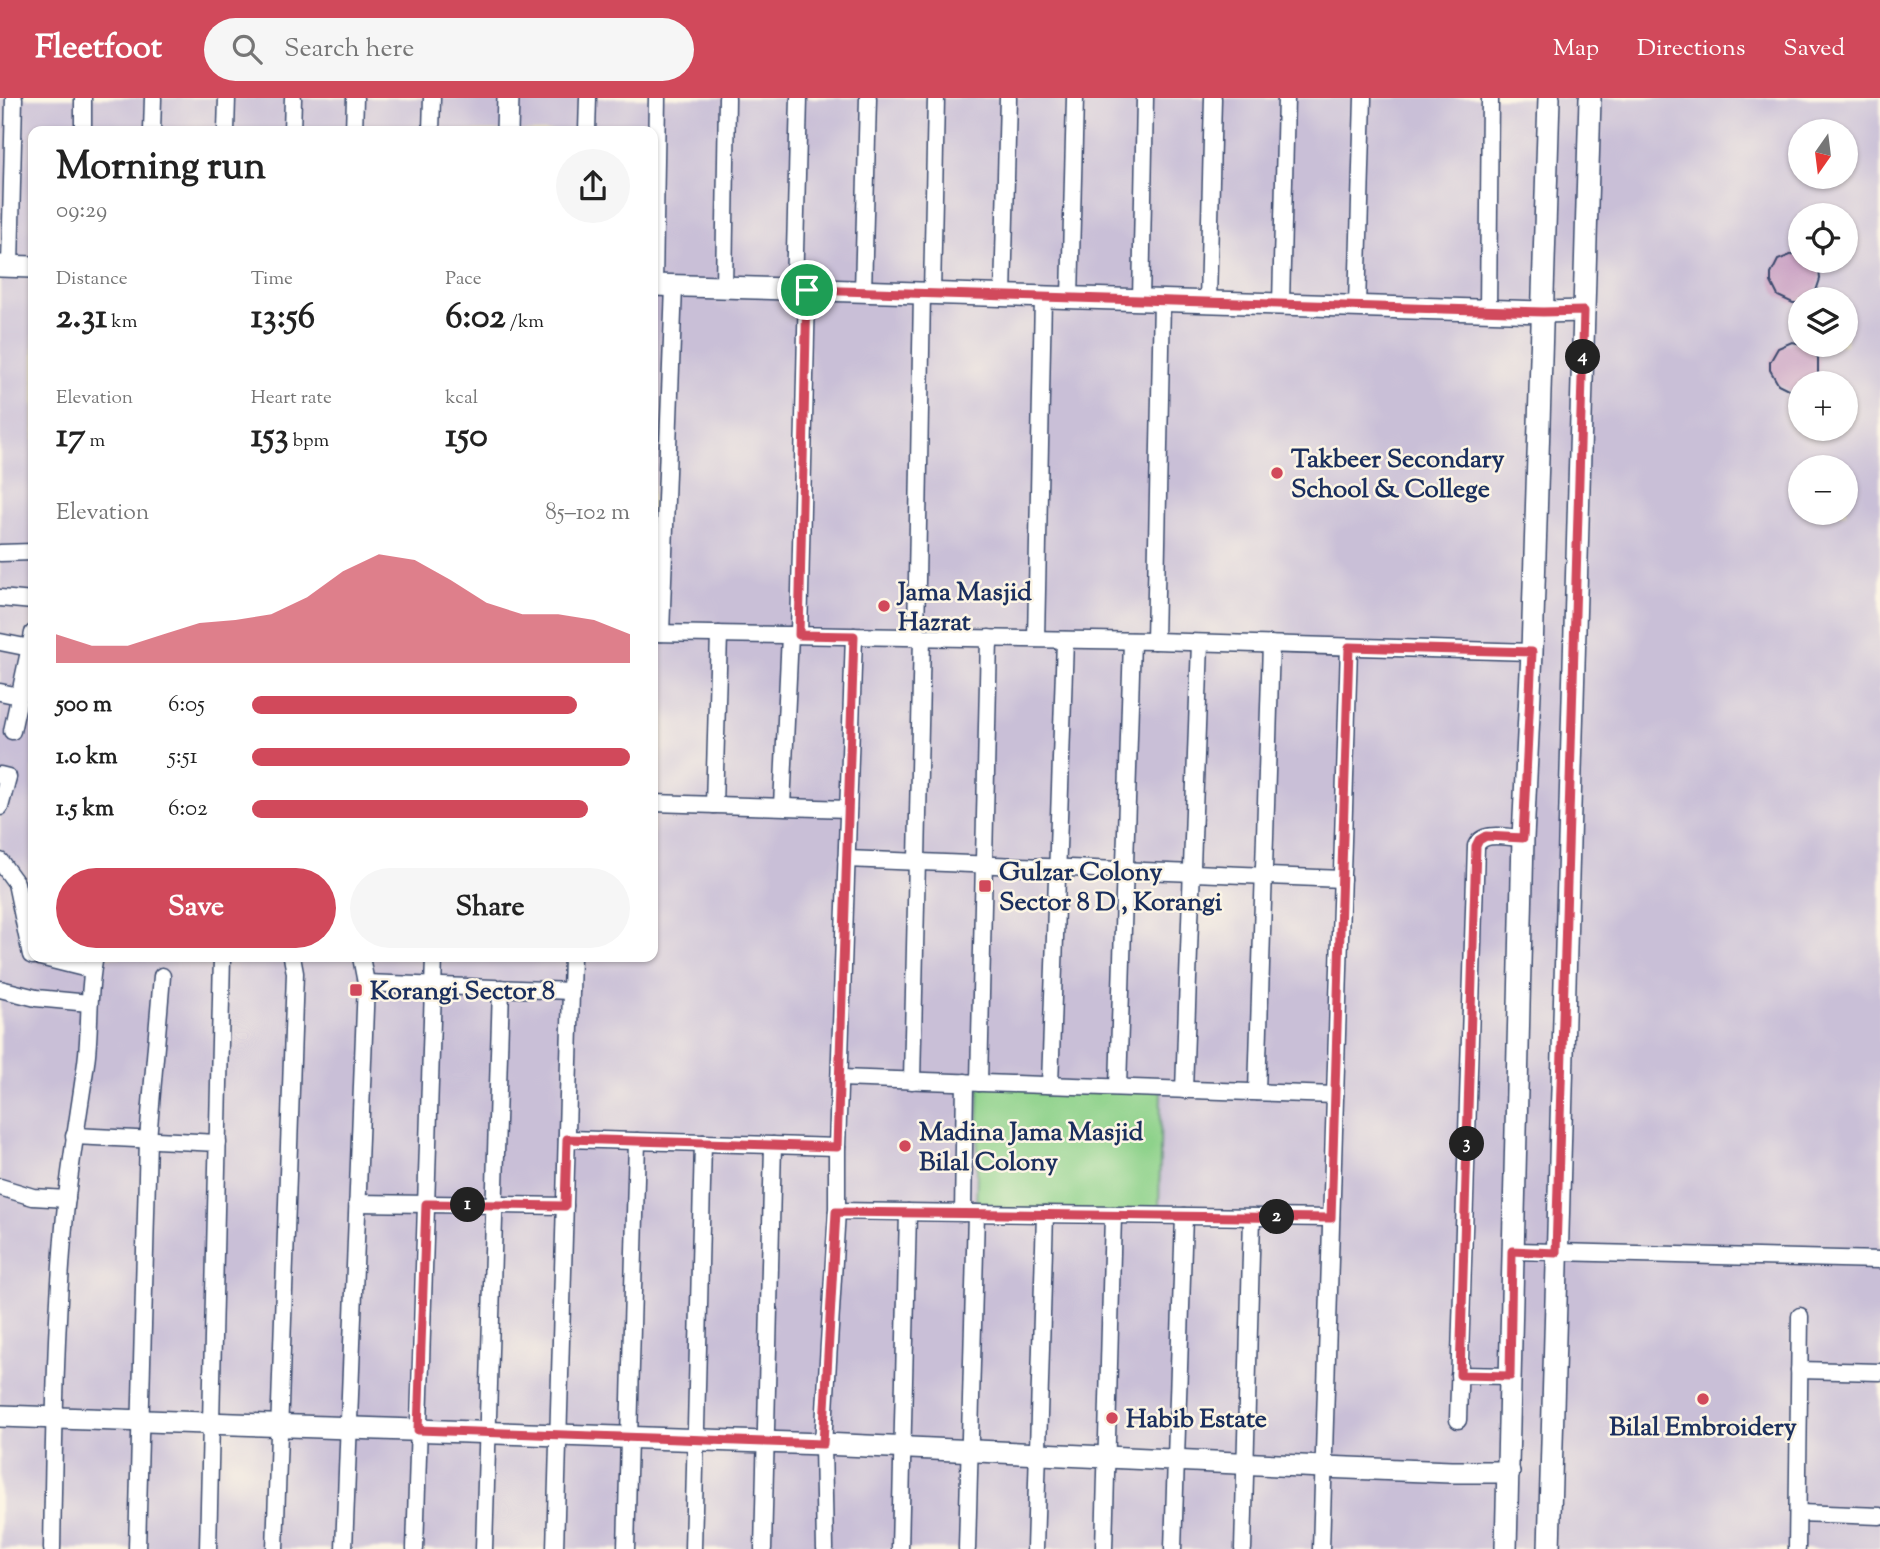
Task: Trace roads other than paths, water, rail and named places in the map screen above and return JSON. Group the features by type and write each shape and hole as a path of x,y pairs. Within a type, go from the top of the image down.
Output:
{"street":[{"path":"14,98 5,266 28,267"},
{"path":"83,98 83,126"},
{"path":"152,126 153,98"},
{"path":"226,126 227,98"},
{"path":"292,126 293,98"},
{"path":"354,126 355,98"},
{"path":"431,126 432,98"},
{"path":"506,126 508,98"},
{"path":"587,126 588,98"},
{"path":"657,98 657,126"},
{"path":"724,288 727,98"},
{"path":"782,806 794,635 801,290 799,98"},
{"path":"863,292 868,98"},
{"path":"912,1081 927,294 936,98"},
{"path":"1003,296 1008,98"},
{"path":"1070,298 1075,98"},
{"path":"1141,300 1145,98"},
{"path":"1208,302 1213,98"},
{"path":"1281,304 1286,98"},
{"path":"1357,306 1363,98"},
{"path":"1488,310 1490,98"},
{"path":"1458,1420 1483,1375 1512,1251 1517,1170 1517,838 1532,652 1549,98"},
{"path":"1549,1549 1590,98"},
{"path":"658,161 658,517"},
{"path":"660,286 1543,312 1584,311"},
{"path":"1036,639 1043,297"},
{"path":"1154,641 1162,300"},
{"path":"0,553 28,552"},
{"path":"0,598 28,601"},
{"path":"658,633 1154,641 1532,652"},
{"path":"714,805 719,634"},
{"path":"825,1549 823,1444 836,1212 854,636"},
{"path":"967,1549 972,1083 984,865 989,638"},
{"path":"0,642 28,640"},
{"path":"1050,1085 1066,640"},
{"path":"1118,1087 1132,641"},
{"path":"1184,1090 1200,643"},
{"path":"1256,1092 1271,644"},
{"path":"1321,1549 1349,647"},
{"path":"12,731 28,657"},
{"path":"0,692 19,696"},
{"path":"0,775 8,777 0,807"},
{"path":"658,803 848,808"},
{"path":"1506,1549 1509,1472 1483,1375 1476,846 1479,840 1486,836 1517,838"},
{"path":"846,859 1342,879"},
{"path":"0,861 16,883 28,941"},
{"path":"208,1549 222,962"},
{"path":"275,1549 295,973 293,962"},
{"path":"344,1549 366,982 362,962"},
{"path":"415,1549 434,962"},
{"path":"555,1549 572,962"},
{"path":"52,1549 60,1277 74,1136 86,1059 94,963"},
{"path":"137,1549 148,1139 162,976"},
{"path":"366,982 571,991"},
{"path":"484,1549 502,988"},
{"path":"0,989 36,998 89,1003"},
{"path":"839,1078 1335,1095"},
{"path":"74,1136 218,1143"},
{"path":"567,1139 837,1147"},
{"path":"626,1549 637,1141"},
{"path":"693,1549 703,1143"},
{"path":"763,1549 773,1145"},
{"path":"0,1187 33,1197 67,1199"},
{"path":"357,1203 565,1206"},
{"path":"836,1212 1331,1218"},
{"path":"901,1549 908,1212"},
{"path":"1035,1549 1045,1214"},
{"path":"1104,1549 1113,1215"},
{"path":"1173,1549 1184,1216"},
{"path":"1243,1549 1252,1217"},
{"path":"1512,1251 1880,1260"},
{"path":"1797,1549 1800,1317"},
{"path":"1799,1370 1880,1372"},
{"path":"0,1416 766,1441 1323,1467 1509,1472"},
{"path":"1798,1513 1880,1517"}],"place":[{"name":"Takbeer Secondary School & College","path":"1277,473"},
{"name":"Jama Masjid Hazrat","path":"884,606"},
{"name":"Gulzar Colony Sector 8 D , Korangi","path":"985,886"},
{"name":"Korangi Sector 8","path":"356,990"},
{"name":"Madina Jama Masjid Bilal Colony","path":"905,1146"},
{"name":"Bilal Embroidery","path":"1703,1399"},
{"name":"Habib Estate","path":"1112,1418"}]}
